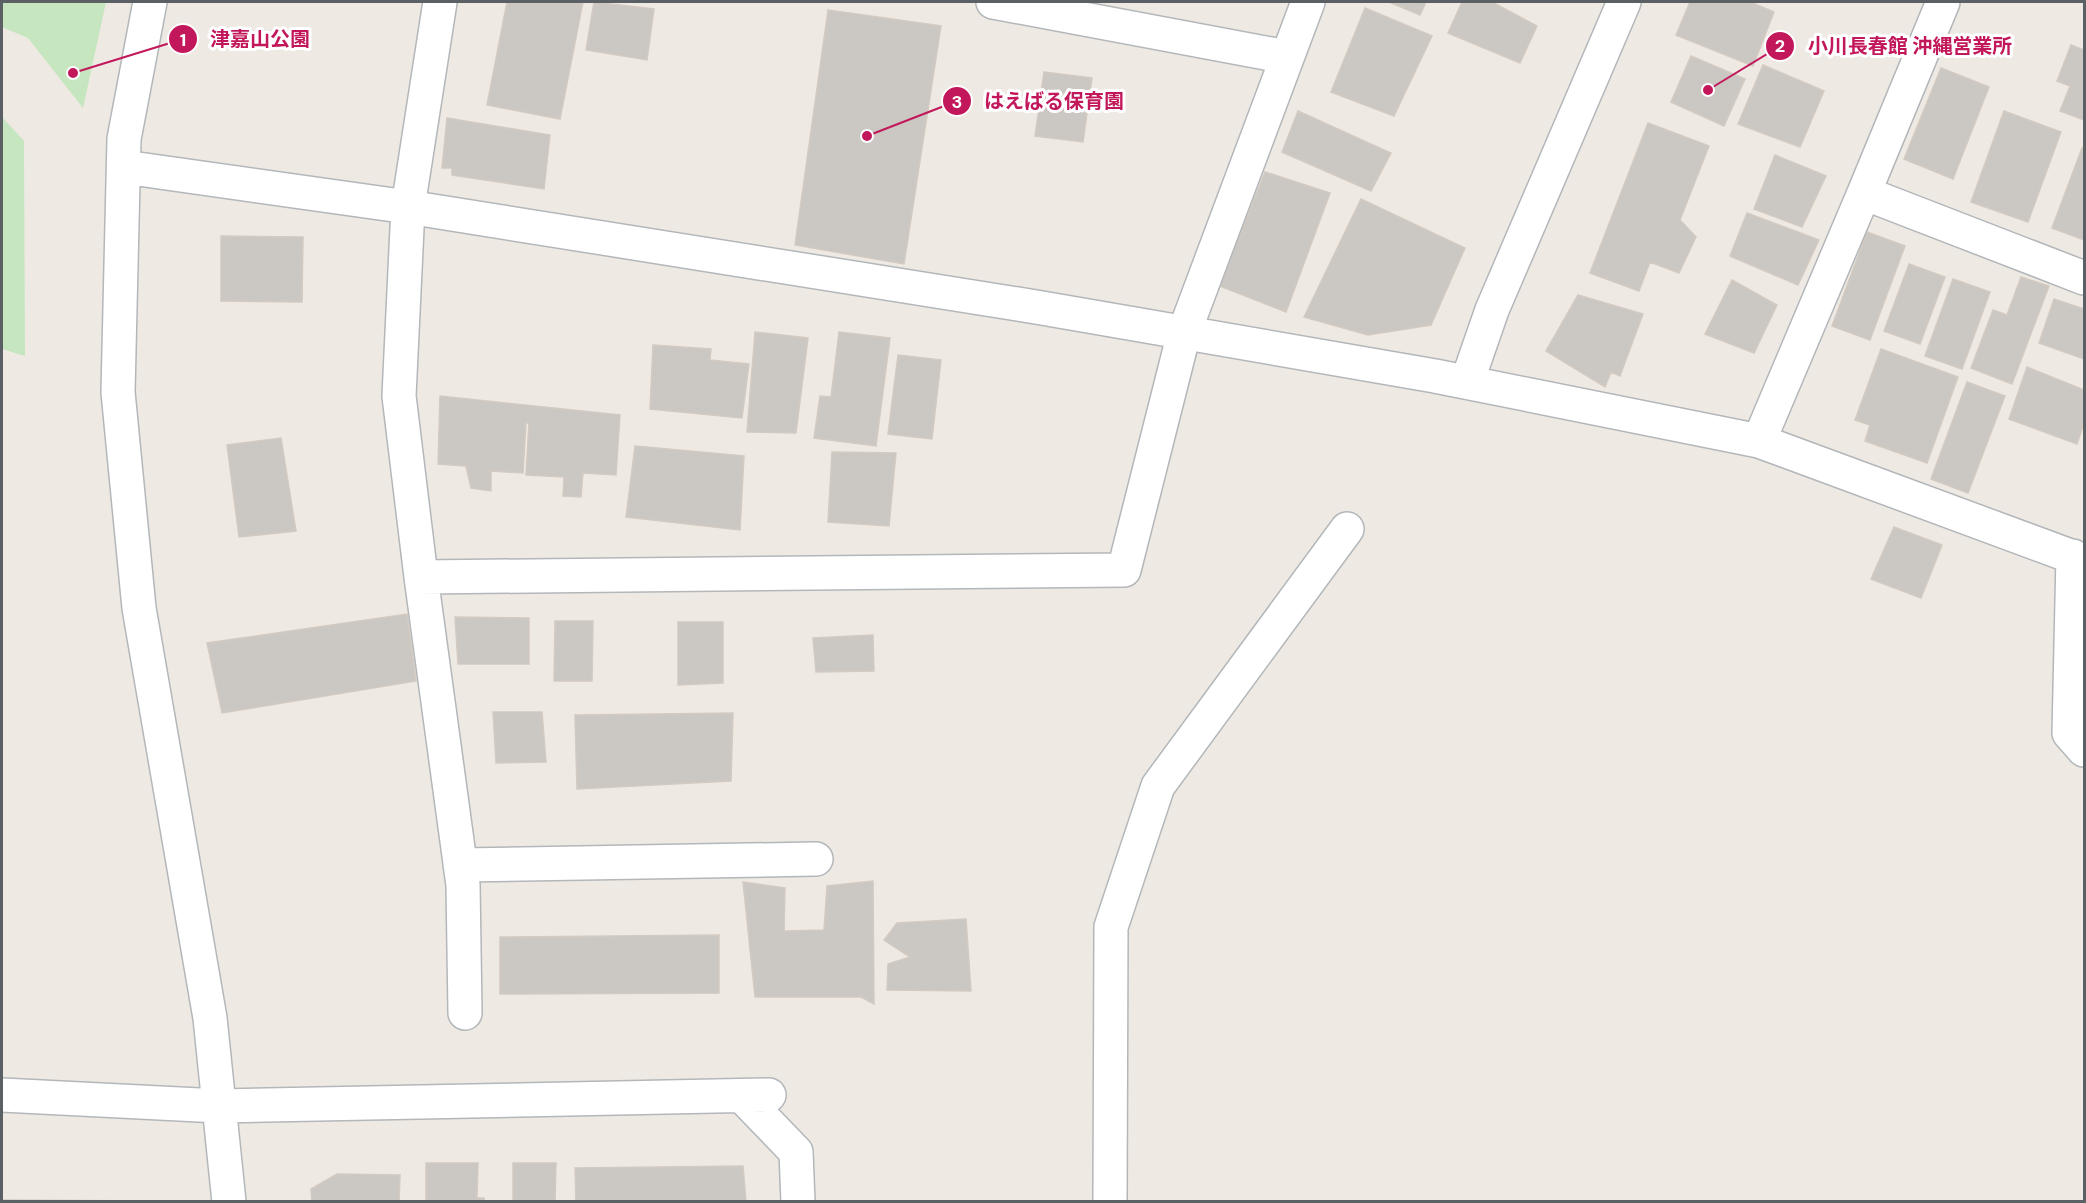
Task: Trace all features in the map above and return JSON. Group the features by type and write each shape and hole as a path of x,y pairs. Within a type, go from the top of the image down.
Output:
{"street":[{"path":"150,2 124,139 118,392 139,608 210,1018 229,1202"},
{"path":"441,2 408,207 399,396 463,885 465,1013"},
{"path":"993,2 1287,57"},
{"path":"421,577 1124,570 1184,333 1308,2"},
{"path":"1467,382 1492,310 1624,2"},
{"path":"1759,441 1943,2"},
{"path":"124,167 408,207 1036,307 1467,382 1759,441 2079,558 2068,733 2085,750"},
{"path":"1864,193 2085,278"},
{"path":"1110,1202 1111,927 1158,786 1347,530"},
{"path":"460,865 816,859"},
{"path":"2,1095 219,1106 756,1095 796,1152 798,1202"}],"green space":[{"path":"2,2 106,2 83,108 28,38 2,27"},
{"path":"2,117 24,141 25,356 2,349"}],"building":[{"path":"507,2 583,2 560,119 487,105"},
{"path":"594,2 654,9 647,60 586,50"},
{"path":"1389,2 1426,2 1420,15"},
{"path":"1462,2 1492,2 1537,26 1520,63 1448,33"},
{"path":"1690,2 1750,2 1774,12 1753,66 1676,35"},
{"path":"1365,8 1432,36 1394,116 1331,92"},
{"path":"828,10 941,26 904,264 795,245"},
{"path":"2071,45 2084,50 2084,120 2060,111 2070,86 2057,81"},
{"path":"1691,56 1745,79 1724,126 1671,102"},
{"path":"1763,65 1824,91 1800,147 1738,124"},
{"path":"1941,68 1989,87 1953,179 1904,159"},
{"path":"1044,72 1092,78 1083,142 1035,136"},
{"path":"1298,111 1391,153 1371,191 1282,152"},
{"path":"2004,111 2061,132 2028,222 1971,202"},
{"path":"447,118 550,135 544,189 452,175 452,168 442,168"},
{"path":"1648,123 1709,146 1680,220 1696,237 1679,273 1650,262 1639,291 1590,273"},
{"path":"2082,148 2084,149 2084,240 2052,228"},
{"path":"1775,155 1826,176 1802,227 1754,209"},
{"path":"1265,172 1330,193 1286,312 1220,286"},
{"path":"1361,199 1465,248 1431,325 1368,335 1304,317"},
{"path":"1747,213 1819,240 1798,285 1730,256"},
{"path":"1867,232 1905,246 1870,340 1832,326"},
{"path":"221,236 303,237 302,302 221,301"},
{"path":"1909,264 1945,277 1920,344 1884,331"},
{"path":"2021,277 2049,286 2012,384 1971,368 1993,310 2007,315"},
{"path":"1953,279 1990,292 1962,369 1925,356"},
{"path":"1732,280 1777,305 1754,353 1705,334"},
{"path":"1578,295 1643,314 1620,376 1611,372 1605,387 1546,351"},
{"path":"2054,299 2084,309 2084,359 2039,343"},
{"path":"755,332 808,338 796,433 747,432"},
{"path":"839,332 890,338 876,446 814,438 820,396 831,397"},
{"path":"653,345 711,349 710,360 749,364 742,418 650,409"},
{"path":"1881,349 1958,377 1927,463 1865,441 1870,425 1855,420"},
{"path":"898,355 941,360 932,439 888,434"},
{"path":"2027,367 2084,390 2084,423 2077,444 2009,419"},
{"path":"1967,382 2005,396 1968,493 1931,479"},
{"path":"440,396 620,415 616,475 583,473 581,497 563,496 564,477 526,475 529,423 526,423 523,473 491,471 491,491 471,488 466,466 438,464"},
{"path":"281,438 296,531 239,537 227,445"},
{"path":"635,446 744,456 740,530 626,517"},
{"path":"832,452 896,453 889,526 828,522"},
{"path":"1894,527 1942,545 1921,598 1871,579"},
{"path":"407,614 416,681 222,713 207,643"},
{"path":"455,617 529,618 529,664 458,664"},
{"path":"555,621 593,621 592,681 554,681"},
{"path":"678,622 723,622 723,683 678,685"},
{"path":"873,635 874,671 816,672 813,638"},
{"path":"493,712 542,712 546,762 496,763"},
{"path":"733,713 731,781 577,789 575,715"},
{"path":"873,881 874,1004 861,997 755,997 743,882 785,888 784,931 824,930 827,886"},
{"path":"966,919 971,991 887,990 888,964 910,957 884,940 897,923"},
{"path":"719,935 719,993 500,994 500,937"},
{"path":"426,1163 478,1163 477,1198 484,1198 484,1202 426,1202"},
{"path":"513,1163 556,1163 555,1202 505,1202 513,1201"},
{"path":"743,1166 746,1202 576,1202 575,1168"},
{"path":"337,1174 400,1175 399,1202 312,1202 311,1189"},
{"path":"2,1200 162,1201 2,1202"}],"place":[{"name":"津嘉山公園","path":"73,73"},
{"name":"小川長春館 沖縄営業所","path":"1708,90"},
{"name":"はえばる保育園","path":"867,136"}]}
